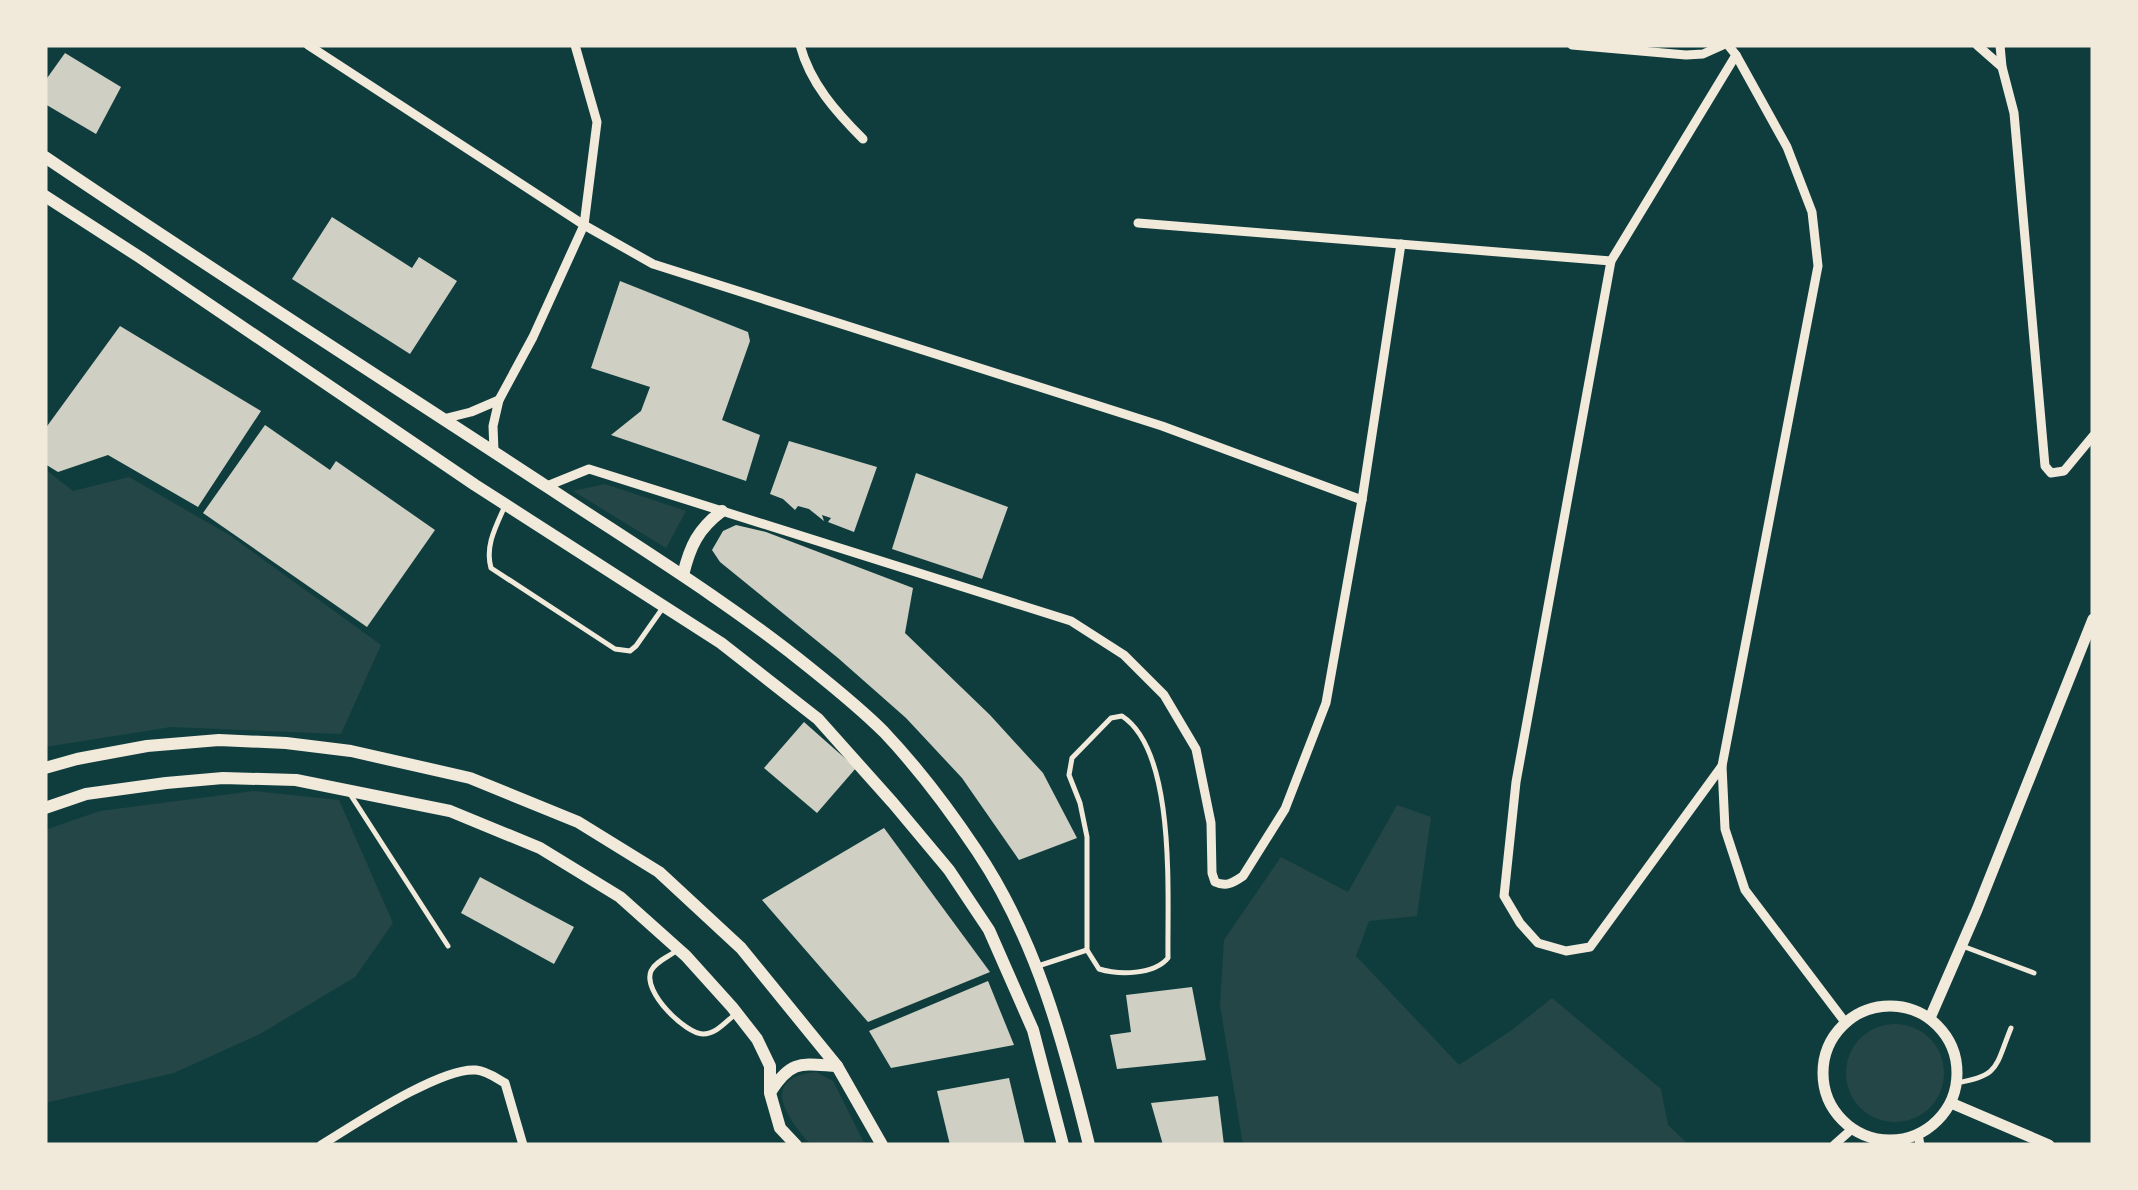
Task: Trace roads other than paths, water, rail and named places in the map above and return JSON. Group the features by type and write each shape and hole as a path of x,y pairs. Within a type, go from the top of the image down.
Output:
{"main road":[{"path":"45,158 741,614 838,690 883,732 923,777 978,852 1019,926 1052,1010 1090,1145"},
{"path":"45,196 721,644 818,719 949,870 989,930 1033,1030 1063,1145"},
{"path":"683,575 704,526 722,511"},
{"path":"45,768 147,746 219,740 286,744 351,752 470,778 578,822 659,872 742,948 837,1066 879,1142"},
{"path":"45,808 86,794 204,778 296,780 450,811 540,848 620,898 678,948 737,1013 757,1039 770,1066 770,1093 782,1145"},
{"path":"770,1093 781,1075 793,1066 837,1066"},
{"path":"780,1128 796,1145"}],"street":[{"path":"308,45 652,264 1162,426 1362,500"},
{"path":"494,451 498,400 533,337 584,224 597,122 575,45"},
{"path":"800,45 804,61 833,109 863,139"},
{"path":"1572,45 1686,55 1704,54 1726,45 1736,54 1787,147 1812,212 1818,266 1722,766 1725,829 1745,890 1846,1022"},
{"path":"1977,45 2002,67"},
{"path":"2000,45 2014,113 2045,466 2051,473 2064,471 2093,436"},
{"path":"1722,766 1590,947 1566,952 1538,943 1520,923 1504,896 1516,782 1611,261 1736,54"},
{"path":"1138,223 1611,261"},
{"path":"546,486 589,469 1071,621 1124,654 1164,696 1196,750 1211,823 1215,882 1233,883 1242,876 1285,808 1326,703 1401,244"},
{"path":"443,418 471,412 498,400"},
{"path":"1930,1018 2093,619"},
{"path":"1881,1006 1901,1006 1930,1018 1945,1033 1954,1052 1957,1073 1951,1103 1919,1140 1894,1142 1852,1129 1836,1115 1826,1097 1822,1077 1824,1056 1832,1037 1862,1011 1881,1006"},
{"path":"321,1145 431,1081 462,1070 482,1070 504,1084 523,1145"},
{"path":"1951,1103 2049,1145"},
{"path":"1834,1145 1852,1129"}],"lane":[{"path":"506,504 488,553 491,568 616,649 630,651 636,646 664,607"},
{"path":"1122,716 1139,734 1161,787 1165,811 1168,958 1162,966 1151,970 1108,972 1099,969 1087,950 1087,837 1069,766 1072,758 1111,718 1122,716"},
{"path":"349,791 448,946"},
{"path":"1962,946 2034,973"},
{"path":"678,948 653,966 650,973 649,986 662,1007 698,1034 716,1030 737,1013"},
{"path":"1035,967 1087,950"},
{"path":"1956,1083 1988,1075 1995,1068 2011,1028"}]}
